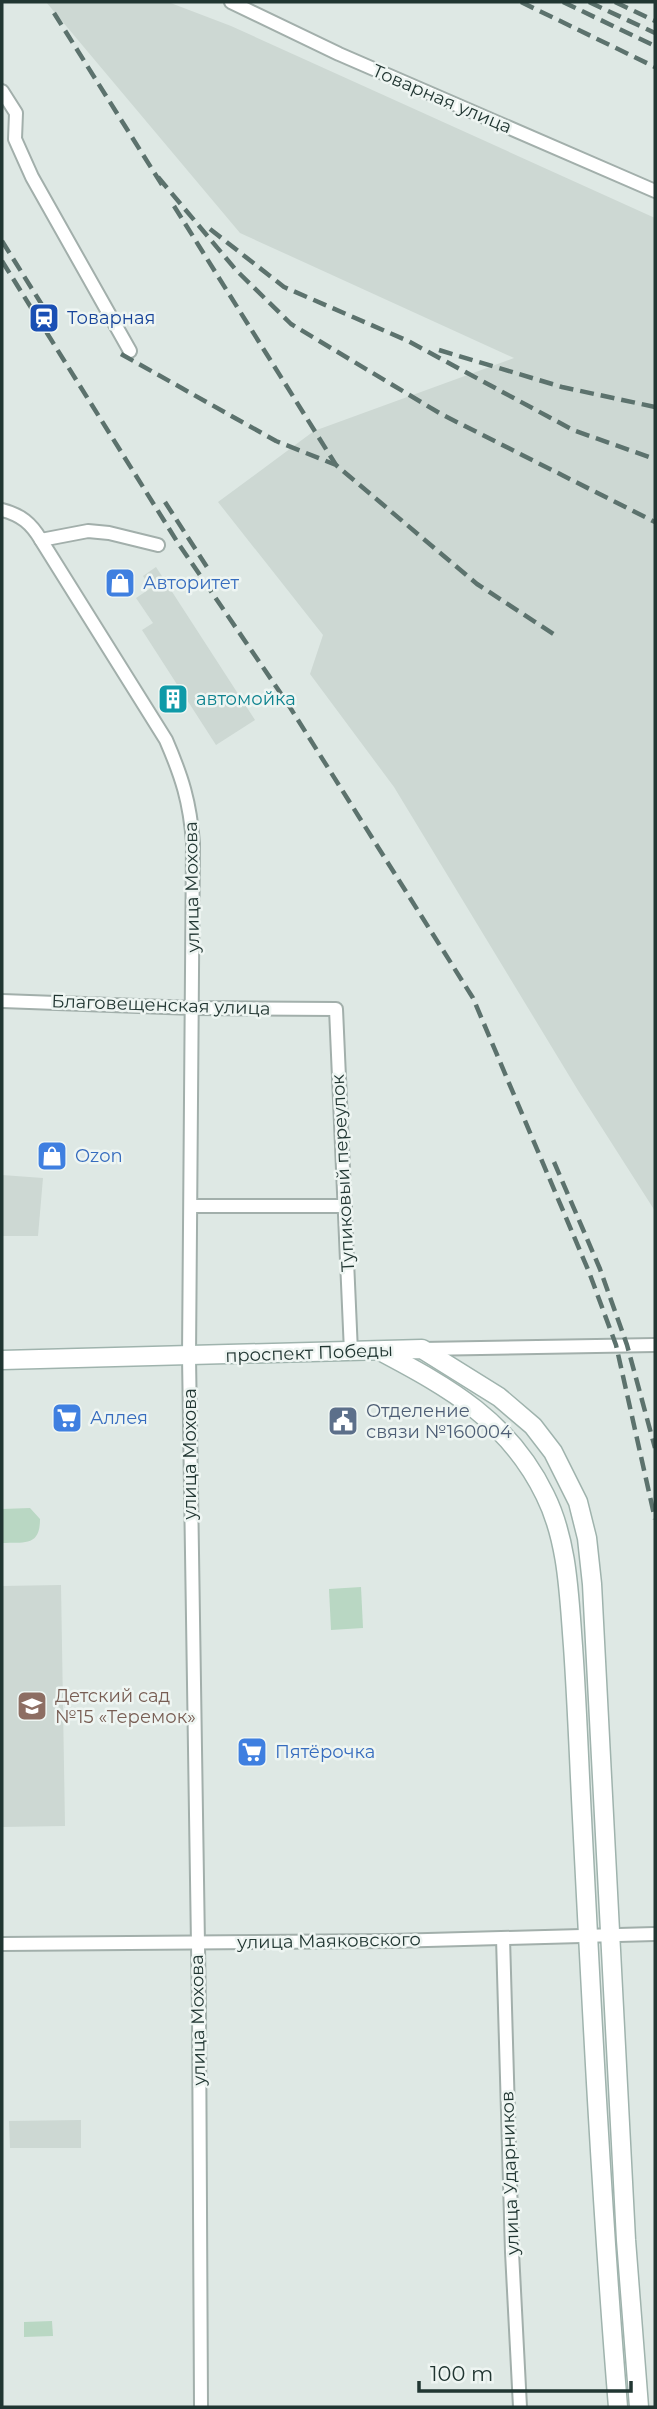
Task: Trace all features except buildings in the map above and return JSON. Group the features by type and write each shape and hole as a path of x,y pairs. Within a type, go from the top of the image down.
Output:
{"main road":[{"name":"проспект Победы","path":"2,1360 422,1349"},
{"path":"422,1349 499,1397 528,1421 553,1452 578,1502 587,1538 592,1584 625,2241 639,2407"},
{"path":"380,1351 429,1377 498,1427 517,1448 533,1472 554,1516 569,1590 605,2243 618,2407"}],"street":[{"name":"Товарная улица","path":"231,2 339,54 655,191"},
{"path":"2,91 16,113 15,139 32,177 130,351"},
{"name":"улица Мохова","path":"2,510 17,514 27,521 41,540 166,740 190,807 193,843 193,1008 189,1357 201,2407"},
{"path":"41,540 88,531 109,533 158,545"},
{"name":"Благовещенская улица","path":"2,1001 193,1008 321,1009"},
{"name":"Тупиковый переулок","path":"321,1009 336,1009 351,1352"},
{"path":"191,1206 345,1206"},
{"name":"проспект Победы","path":"422,1349 655,1345"},
{"name":"улица Маяковского","path":"2,1944 655,1934"},
{"name":"улица Ударников","path":"503,1938 512,2252 520,2407"}],"shaded area":[{"path":"46,2 168,2 231,26 655,218 655,1211 579,1092 394,787 310,674 323,635 218,502 314,431 514,358 240,233"},
{"path":"156,567 255,720 216,745 142,630 153,623 136,598 151,588 143,576"},
{"path":"2,1175 43,1178 38,1236 2,1236"},
{"name":"Детский сад №15 «Теремок»","path":"61,1585 65,1826 2,1827 2,1586"},
{"path":"81,2120 81,2148 10,2148 9,2121"}],"green space":[{"path":"30,1508 40,1519 34,1539 2,1543 2,1509"},
{"path":"361,1587 363,1628 331,1630 329,1589"},
{"path":"52,2321 53,2336 24,2337 24,2322"}],"railway":[{"path":"521,2 655,67"},
{"path":"563,2 655,46"},
{"path":"589,2 655,33"},
{"path":"615,2 655,21"},
{"path":"54,13 162,185"},
{"path":"158,177 236,270 291,324 441,414 655,522"},
{"path":"174,206 336,465"},
{"path":"210,229 284,287 408,341 573,430 655,459"},
{"path":"2,241 54,324"},
{"path":"2,261 178,543 286,701 473,998 589,1272 616,1345 655,1519"},
{"path":"439,350 562,387 655,407"},
{"path":"121,354 276,441 336,465 477,584 558,637"},
{"path":"165,502 207,567"},
{"path":"554,1162 600,1269 627,1345 655,1448"}],"place":[{"name":"Товарная","path":"44,318"},
{"name":"Авторитет","path":"120,583"},
{"name":"автомойка","path":"173,699"},
{"name":"Ozon","path":"52,1156"},
{"name":"Аллея","path":"67,1418"},
{"name":"Отделение связи №160004","path":"343,1421"},
{"name":"Детский сад №15 «Теремок»","path":"32,1706"},
{"name":"Пятёрочка","path":"252,1752"}]}
